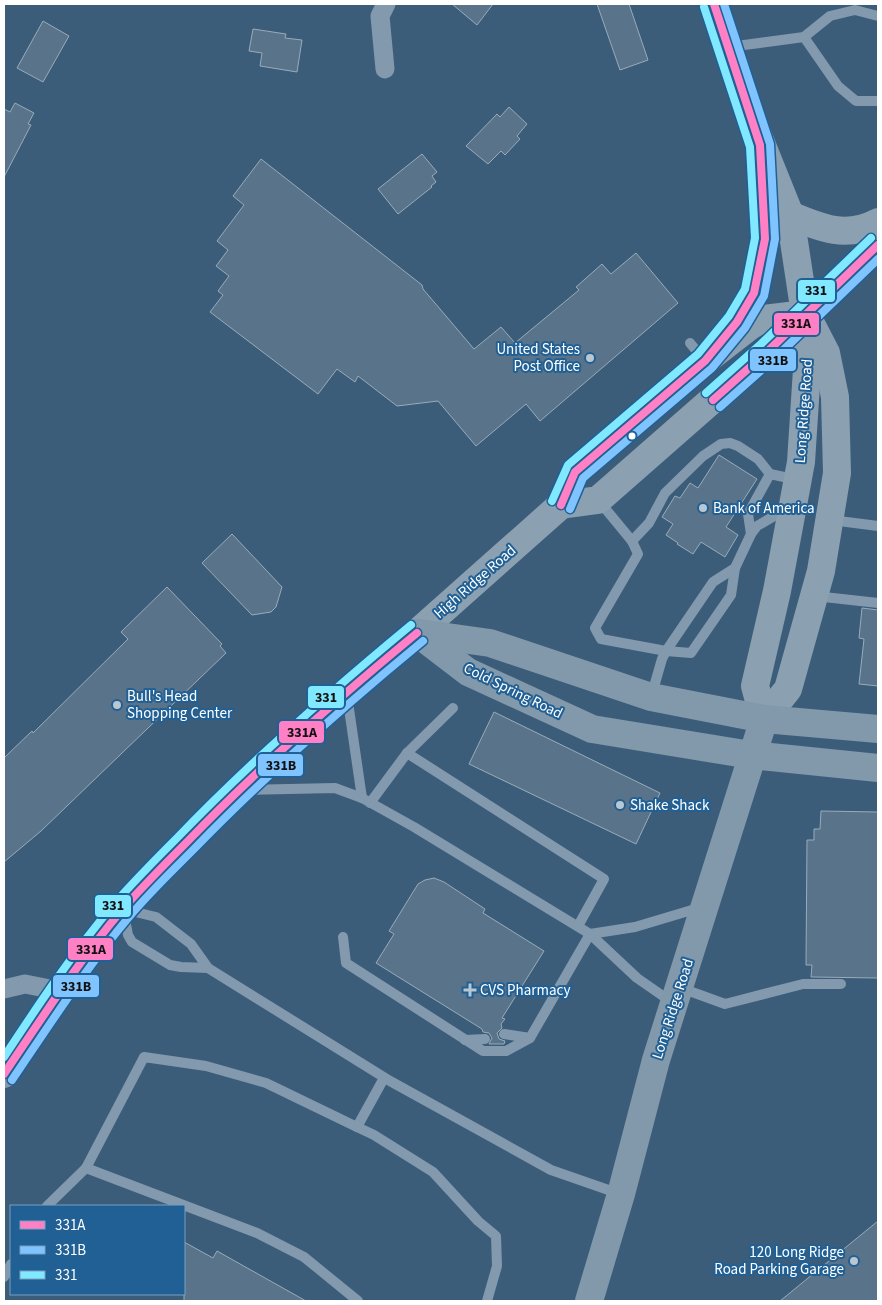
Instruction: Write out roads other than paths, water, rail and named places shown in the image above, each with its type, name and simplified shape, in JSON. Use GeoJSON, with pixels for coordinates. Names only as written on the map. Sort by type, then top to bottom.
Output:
{"type":"FeatureCollection","features":[{"type":"Feature","properties":{"kind":"main road"},"geometry":{"type":"LineString","coordinates":[[714,4],[760,144],[790,215],[805,314]]}},
{"type":"Feature","properties":{"kind":"main road","name":"High Ridge Road"},"geometry":{"type":"LineString","coordinates":[[4,1074],[60,991],[123,909],[166,862],[289,742],[417,633],[561,506],[575,472],[698,352],[737,322],[754,293],[765,239],[760,144]]}},
{"type":"Feature","properties":{"kind":"main road"},"geometry":{"type":"LineString","coordinates":[[790,215],[831,230],[866,228],[878,222]]}},
{"type":"Feature","properties":{"kind":"main road"},"geometry":{"type":"LineString","coordinates":[[561,506],[598,500],[768,351],[878,245]]}},
{"type":"Feature","properties":{"kind":"main road","name":"High Ridge Road"},"geometry":{"type":"LineString","coordinates":[[698,352],[762,319],[805,314]]}},
{"type":"Feature","properties":{"kind":"main road","name":"Long Ridge Road"},"geometry":{"type":"LineString","coordinates":[[764,719],[755,686],[777,591],[801,462],[808,354],[805,314]]}},
{"type":"Feature","properties":{"kind":"main road","name":"Long Ridge Road"},"geometry":{"type":"LineString","coordinates":[[589,1301],[621,1194],[656,1060],[752,755],[764,719],[788,689],[821,571],[837,473],[835,397],[826,353],[805,314]]}},
{"type":"Feature","properties":{"kind":"main road","name":"Cold Spring Road"},"geometry":{"type":"LineString","coordinates":[[417,633],[490,643],[651,697],[764,719],[878,729]]}},
{"type":"Feature","properties":{"kind":"main road","name":"Cold Spring Road"},"geometry":{"type":"LineString","coordinates":[[417,633],[468,672],[592,729],[752,755],[878,768]]}},
{"type":"Feature","properties":{"kind":"street"},"geometry":{"type":"LineString","coordinates":[[385,69],[380,16],[386,4]]}},
{"type":"Feature","properties":{"kind":"street"},"geometry":{"type":"LineString","coordinates":[[4,990],[25,984],[60,991]]}},
{"type":"Feature","properties":{"kind":"lane"},"geometry":{"type":"LineString","coordinates":[[728,47],[804,37],[830,16],[855,10],[878,16]]}},
{"type":"Feature","properties":{"kind":"lane"},"geometry":{"type":"LineString","coordinates":[[804,37],[838,86],[856,101],[878,101]]}},
{"type":"Feature","properties":{"kind":"lane"},"geometry":{"type":"LineString","coordinates":[[632,541],[649,524],[665,493],[703,456],[721,444],[730,443],[738,446],[758,459],[770,474],[798,480]]}},
{"type":"Feature","properties":{"kind":"lane"},"geometry":{"type":"LineString","coordinates":[[752,534],[748,514],[770,474]]}},
{"type":"Feature","properties":{"kind":"lane"},"geometry":{"type":"LineString","coordinates":[[598,500],[632,541],[638,554],[595,628],[601,638],[666,651],[691,653],[731,595],[735,568],[757,526],[776,515],[790,516]]}},
{"type":"Feature","properties":{"kind":"lane"},"geometry":{"type":"LineString","coordinates":[[830,520],[878,526]]}},
{"type":"Feature","properties":{"kind":"lane"},"geometry":{"type":"LineString","coordinates":[[651,697],[666,651],[713,582],[735,568]]}},
{"type":"Feature","properties":{"kind":"lane"},"geometry":{"type":"LineString","coordinates":[[814,596],[878,603]]}},
{"type":"Feature","properties":{"kind":"lane"},"geometry":{"type":"LineString","coordinates":[[347,692],[366,800]]}},
{"type":"Feature","properties":{"kind":"lane"},"geometry":{"type":"LineString","coordinates":[[366,800],[407,752],[452,708]]}},
{"type":"Feature","properties":{"kind":"lane"},"geometry":{"type":"LineString","coordinates":[[407,752],[604,879],[578,926]]}},
{"type":"Feature","properties":{"kind":"lane"},"geometry":{"type":"LineString","coordinates":[[238,790],[336,788],[366,800],[578,926],[590,934],[637,978],[677,996],[725,1004],[802,984],[841,984]]}},
{"type":"Feature","properties":{"kind":"lane"},"geometry":{"type":"LineString","coordinates":[[590,934],[635,928],[706,906]]}},
{"type":"Feature","properties":{"kind":"lane"},"geometry":{"type":"LineString","coordinates":[[208,968],[181,967],[170,964],[132,942],[128,935],[123,909],[156,916],[191,944],[208,968],[384,1078],[552,1170],[621,1194]]}},
{"type":"Feature","properties":{"kind":"lane"},"geometry":{"type":"LineString","coordinates":[[344,937],[346,963],[482,1052],[506,1051],[530,1038],[590,934]]}},
{"type":"Feature","properties":{"kind":"lane"},"geometry":{"type":"LineString","coordinates":[[504,1034],[530,1038]]}},
{"type":"Feature","properties":{"kind":"lane"},"geometry":{"type":"LineString","coordinates":[[465,1040],[485,1039]]}},
{"type":"Feature","properties":{"kind":"lane"},"geometry":{"type":"LineString","coordinates":[[48,1205],[86,1168],[144,1057],[206,1066],[266,1083],[374,1135],[433,1172],[478,1221],[496,1236],[497,1266],[487,1301]]}},
{"type":"Feature","properties":{"kind":"lane"},"geometry":{"type":"LineString","coordinates":[[357,1127],[384,1078]]}},
{"type":"Feature","properties":{"kind":"lane"},"geometry":{"type":"LineString","coordinates":[[86,1168],[257,1233],[304,1257],[358,1301]]}},
{"type":"Feature","properties":{"kind":"lane"},"geometry":{"type":"LineString","coordinates":[[4,1277],[10,1266]]}},
{"type":"Feature","properties":{"kind":"place","name":"United States Post Office"},"geometry":{"type":"Point","coordinates":[590,358]}},
{"type":"Feature","properties":{"kind":"place","name":"Bank of America"},"geometry":{"type":"Point","coordinates":[703,508]}},
{"type":"Feature","properties":{"kind":"place","name":"Bull's Head Shopping Center"},"geometry":{"type":"Point","coordinates":[117,705]}},
{"type":"Feature","properties":{"kind":"place","name":"Shake Shack"},"geometry":{"type":"Point","coordinates":[620,805]}},
{"type":"Feature","properties":{"kind":"place","name":"CVS Pharmacy"},"geometry":{"type":"Point","coordinates":[470,990]}},
{"type":"Feature","properties":{"kind":"place","name":"120 Long Ridge Road Parking Garage"},"geometry":{"type":"Point","coordinates":[854,1261]}}]}
